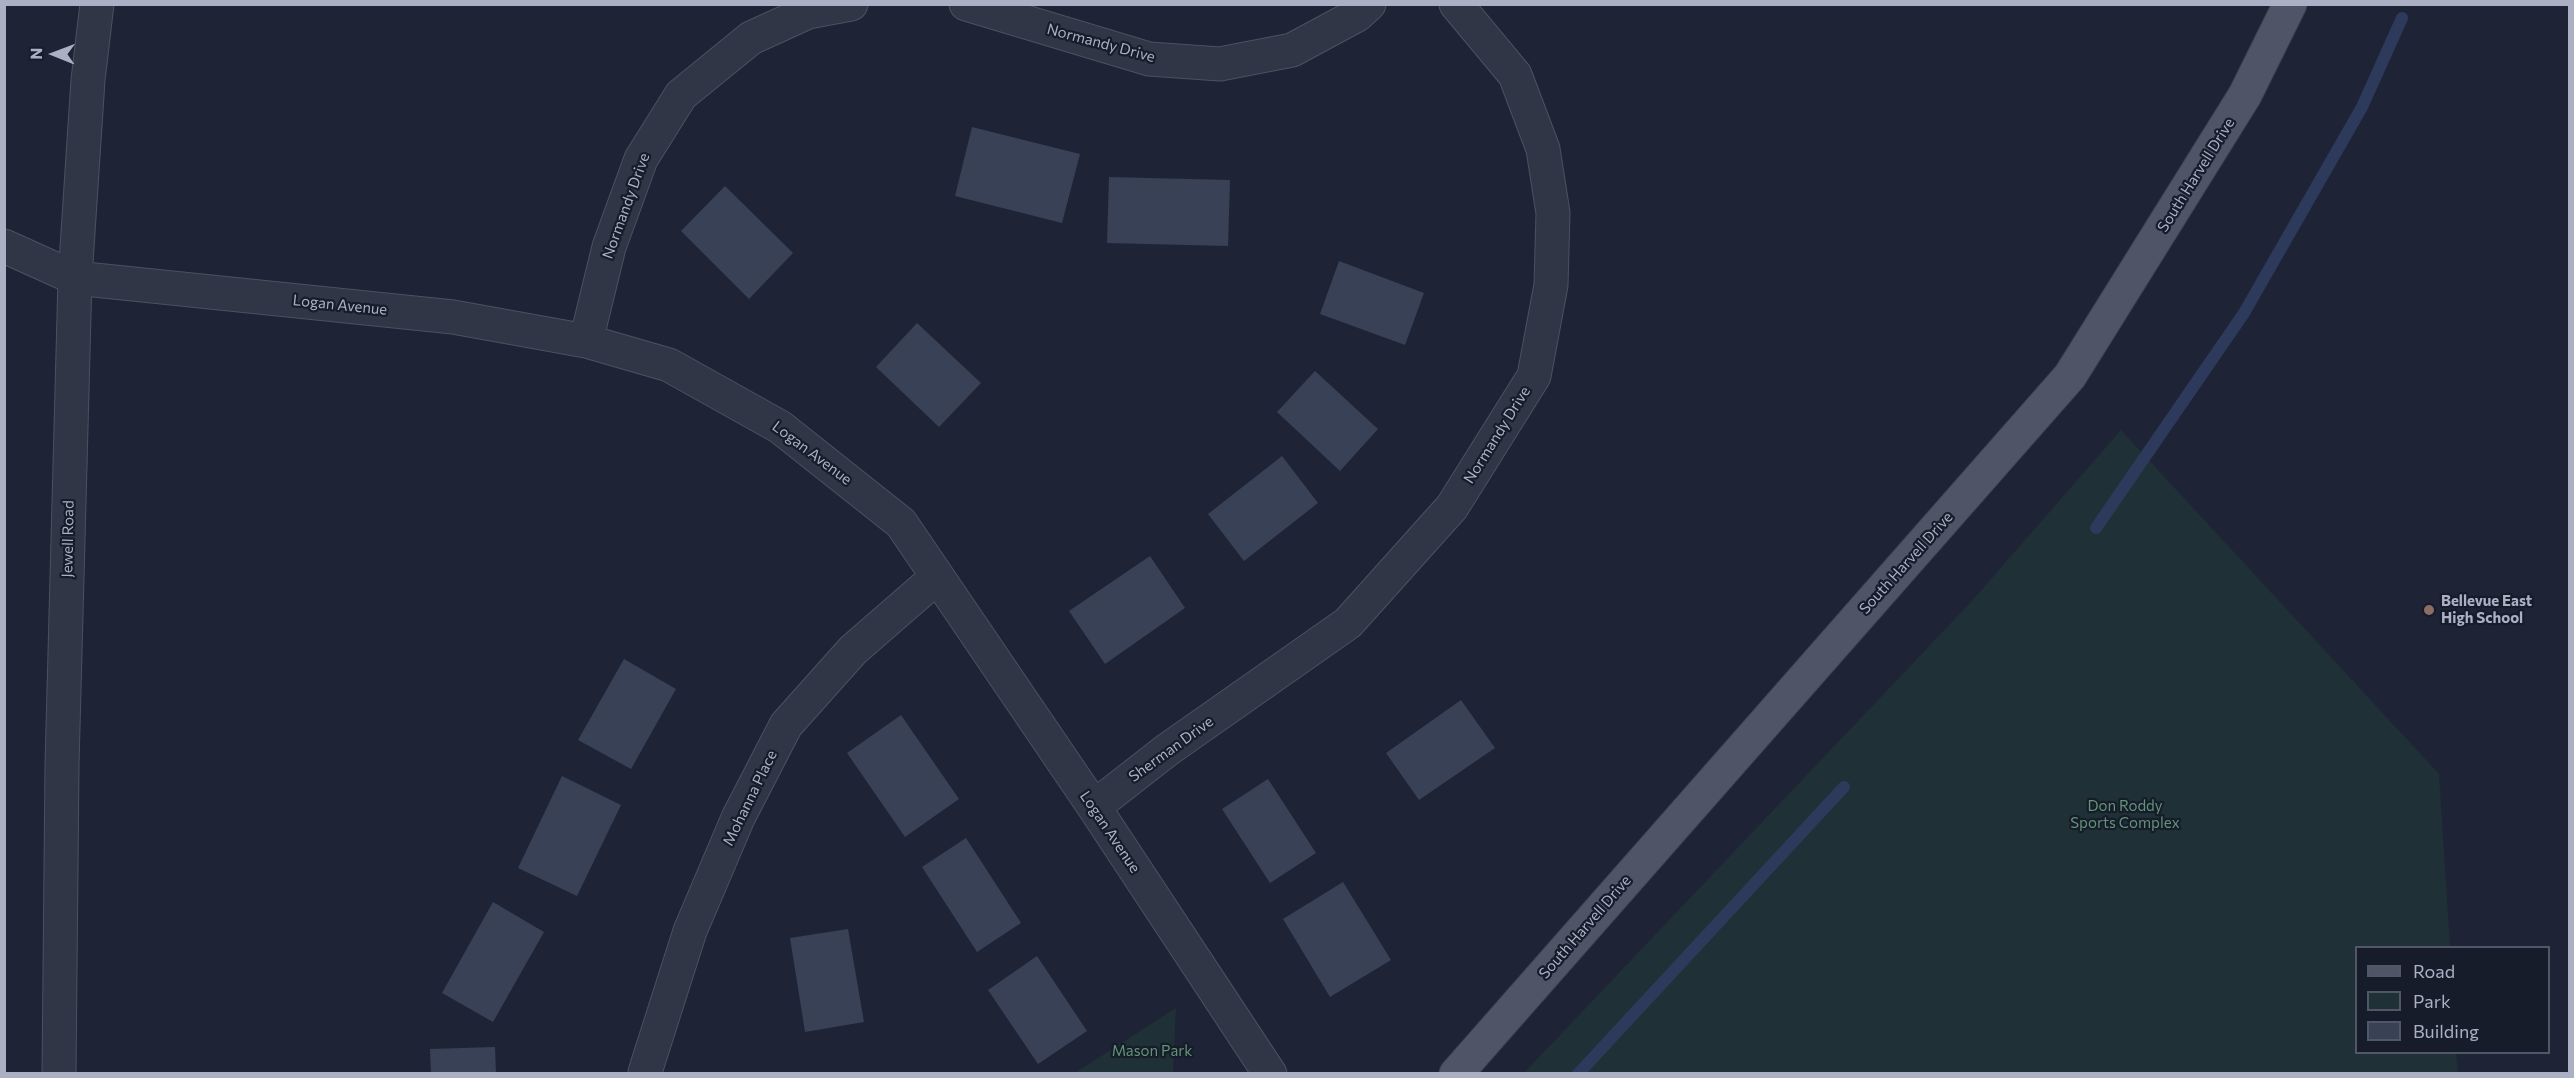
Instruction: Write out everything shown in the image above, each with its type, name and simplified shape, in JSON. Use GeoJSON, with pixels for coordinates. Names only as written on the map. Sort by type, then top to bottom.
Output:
{"type":"FeatureCollection","features":[{"type":"Feature","properties":{"kind":"main road","name":"South Harvell Drive"},"geometry":{"type":"LineString","coordinates":[[1456,1074],[2070,376],[2245,95],[2290,4]]}},
{"type":"Feature","properties":{"kind":"street","name":"Jewell Road"},"geometry":{"type":"LineString","coordinates":[[59,1074],[62,765],[75,278],[88,80],[97,4]]}},
{"type":"Feature","properties":{"kind":"street","name":"Normandy Drive"},"geometry":{"type":"LineString","coordinates":[[586,341],[609,247],[641,159],[681,94],[751,38],[808,12],[851,4]]}},
{"type":"Feature","properties":{"kind":"street","name":"Normandy Drive"},"geometry":{"type":"LineString","coordinates":[[966,4],[1149,59],[1220,64],[1292,50],[1357,15],[1369,4]]}},
{"type":"Feature","properties":{"kind":"street","name":"Normandy Drive"},"geometry":{"type":"LineString","coordinates":[[1250,692],[1348,622],[1452,507],[1534,376],[1551,285],[1553,213],[1543,149],[1515,75],[1456,4]]}},
{"type":"Feature","properties":{"kind":"street","name":"Logan Avenue"},"geometry":{"type":"LineString","coordinates":[[4,246],[75,278],[453,317],[586,341],[669,365],[780,427],[901,524],[1094,807],[1270,1074]]}},
{"type":"Feature","properties":{"kind":"street","name":"Mohanna Place"},"geometry":{"type":"LineString","coordinates":[[645,1072],[690,931],[738,818],[786,725],[853,650],[937,577]]}},
{"type":"Feature","properties":{"kind":"street","name":"Sherman Drive"},"geometry":{"type":"LineString","coordinates":[[1094,807],[1167,750],[1250,692]]}},
{"type":"Feature","properties":{"kind":"green space","name":"Don Roddy Sports Complex"},"geometry":{"type":"Polygon","coordinates":[[[2121,430],[2439,774],[2450,946],[2355,946],[2355,1054],[2456,1054],[2458,1073],[1524,1073],[1971,602],[2121,430]]]}},
{"type":"Feature","properties":{"kind":"green space","name":"Mason Park"},"geometry":{"type":"Polygon","coordinates":[[[1176,1008],[1173,1073],[1075,1073],[1176,1008]]]}},
{"type":"Feature","properties":{"kind":"building"},"geometry":{"type":"Polygon","coordinates":[[[972,127],[1080,154],[1062,223],[955,196],[972,127]]]}},
{"type":"Feature","properties":{"kind":"building"},"geometry":{"type":"Polygon","coordinates":[[[1109,177],[1230,180],[1228,246],[1107,243],[1109,177]]]}},
{"type":"Feature","properties":{"kind":"building"},"geometry":{"type":"Polygon","coordinates":[[[725,186],[793,253],[749,299],[681,231],[725,186]]]}},
{"type":"Feature","properties":{"kind":"building"},"geometry":{"type":"Polygon","coordinates":[[[1339,261],[1424,293],[1405,345],[1320,314],[1339,261]]]}},
{"type":"Feature","properties":{"kind":"building"},"geometry":{"type":"Polygon","coordinates":[[[917,323],[981,383],[939,427],[876,367],[917,323]]]}},
{"type":"Feature","properties":{"kind":"building"},"geometry":{"type":"Polygon","coordinates":[[[1315,371],[1378,429],[1340,471],[1277,412],[1315,371]]]}},
{"type":"Feature","properties":{"kind":"building"},"geometry":{"type":"Polygon","coordinates":[[[1282,456],[1318,503],[1244,561],[1208,514],[1282,456]]]}},
{"type":"Feature","properties":{"kind":"building"},"geometry":{"type":"Polygon","coordinates":[[[1150,556],[1185,608],[1105,664],[1069,611],[1150,556]]]}},
{"type":"Feature","properties":{"kind":"building"},"geometry":{"type":"Polygon","coordinates":[[[624,659],[676,689],[631,769],[578,740],[624,659]]]}},
{"type":"Feature","properties":{"kind":"building"},"geometry":{"type":"Polygon","coordinates":[[[1461,700],[1495,748],[1419,800],[1386,753],[1461,700]]]}},
{"type":"Feature","properties":{"kind":"building"},"geometry":{"type":"Polygon","coordinates":[[[901,715],[959,799],[905,837],[847,753],[901,715]]]}},
{"type":"Feature","properties":{"kind":"building"},"geometry":{"type":"Polygon","coordinates":[[[562,776],[621,805],[577,896],[518,868],[562,776]]]}},
{"type":"Feature","properties":{"kind":"building"},"geometry":{"type":"Polygon","coordinates":[[[1268,779],[1316,853],[1270,883],[1222,809],[1268,779]]]}},
{"type":"Feature","properties":{"kind":"building"},"geometry":{"type":"Polygon","coordinates":[[[966,838],[1021,923],[977,952],[922,867],[966,838]]]}},
{"type":"Feature","properties":{"kind":"building"},"geometry":{"type":"Polygon","coordinates":[[[1343,882],[1391,960],[1330,997],[1283,919],[1343,882]]]}},
{"type":"Feature","properties":{"kind":"building"},"geometry":{"type":"Polygon","coordinates":[[[493,902],[544,932],[493,1022],[442,993],[493,902]]]}},
{"type":"Feature","properties":{"kind":"building"},"geometry":{"type":"Polygon","coordinates":[[[848,929],[864,1022],[805,1032],[790,938],[848,929]]]}},
{"type":"Feature","properties":{"kind":"building"},"geometry":{"type":"Polygon","coordinates":[[[1037,956],[1087,1031],[1038,1064],[988,990],[1037,956]]]}},
{"type":"Feature","properties":{"kind":"building"},"geometry":{"type":"Polygon","coordinates":[[[495,1047],[496,1074],[431,1074],[430,1049],[495,1047]]]}},
{"type":"Feature","properties":{"kind":"waterway"},"geometry":{"type":"LineString","coordinates":[[2096,528],[2244,313],[2362,107],[2402,18]]}},
{"type":"Feature","properties":{"kind":"waterway"},"geometry":{"type":"LineString","coordinates":[[1578,1074],[1844,787]]}},
{"type":"Feature","properties":{"kind":"place","name":"Bellevue East High School"},"geometry":{"type":"Point","coordinates":[2429,610]}}]}
